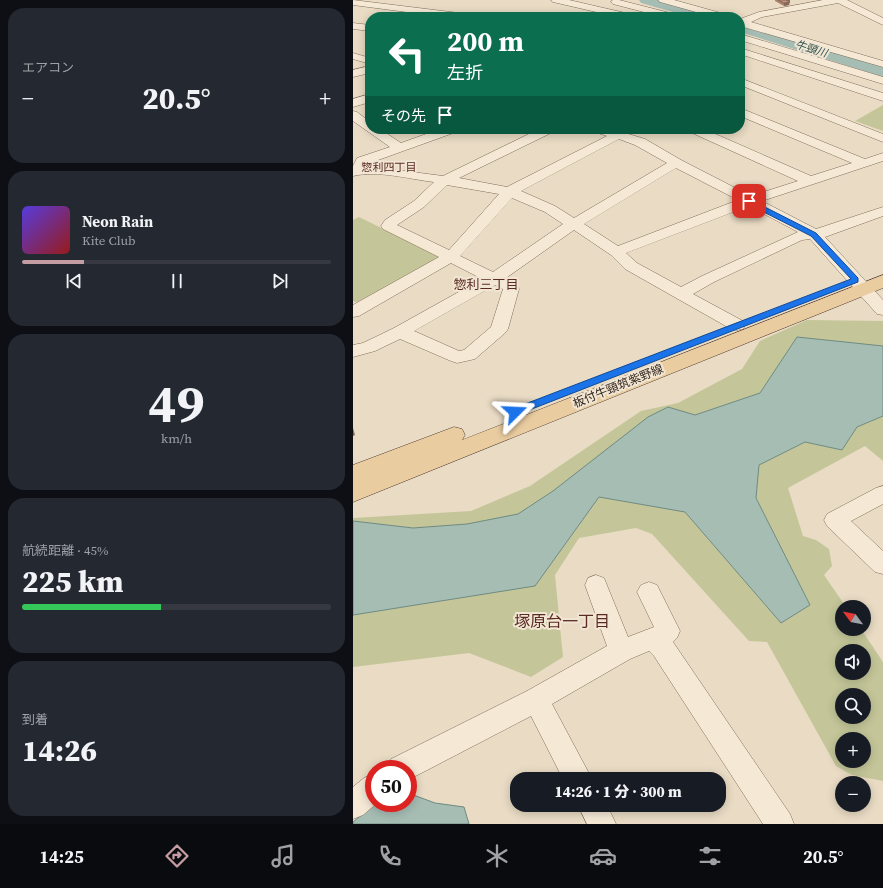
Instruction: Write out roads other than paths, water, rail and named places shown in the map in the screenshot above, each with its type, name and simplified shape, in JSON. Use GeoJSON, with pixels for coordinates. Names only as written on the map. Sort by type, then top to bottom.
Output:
{"type":"FeatureCollection","features":[{"type":"Feature","properties":{"kind":"main road","name":"板付牛頸筑紫野線"},"geometry":{"type":"LineString","coordinates":[[353,493],[868,283],[883,269]]}},
{"type":"Feature","properties":{"kind":"main road","name":"板付牛頸筑紫野線"},"geometry":{"type":"LineString","coordinates":[[353,475],[737,325],[868,283]]}},
{"type":"Feature","properties":{"kind":"street"},"geometry":{"type":"LineString","coordinates":[[384,7],[393,0]]}},
{"type":"Feature","properties":{"kind":"street"},"geometry":{"type":"LineString","coordinates":[[556,0],[609,12]]}},
{"type":"Feature","properties":{"kind":"street"},"geometry":{"type":"LineString","coordinates":[[608,0],[655,12]]}},
{"type":"Feature","properties":{"kind":"street"},"geometry":{"type":"LineString","coordinates":[[663,0],[708,12]]}},
{"type":"Feature","properties":{"kind":"street"},"geometry":{"type":"LineString","coordinates":[[745,21],[759,15],[839,0],[883,22]]}},
{"type":"Feature","properties":{"kind":"street"},"geometry":{"type":"LineString","coordinates":[[353,2],[426,12]]}},
{"type":"Feature","properties":{"kind":"street"},"geometry":{"type":"LineString","coordinates":[[694,8],[707,2]]}},
{"type":"Feature","properties":{"kind":"street"},"geometry":{"type":"LineString","coordinates":[[768,4],[780,11]]}},
{"type":"Feature","properties":{"kind":"street"},"geometry":{"type":"LineString","coordinates":[[759,15],[781,22]]}},
{"type":"Feature","properties":{"kind":"street"},"geometry":{"type":"LineString","coordinates":[[745,23],[883,64]]}},
{"type":"Feature","properties":{"kind":"street"},"geometry":{"type":"LineString","coordinates":[[353,26],[365,27]]}},
{"type":"Feature","properties":{"kind":"street"},"geometry":{"type":"LineString","coordinates":[[745,39],[883,81]]}},
{"type":"Feature","properties":{"kind":"street"},"geometry":{"type":"LineString","coordinates":[[745,53],[883,97]]}},
{"type":"Feature","properties":{"kind":"street"},"geometry":{"type":"LineString","coordinates":[[353,56],[365,60]]}},
{"type":"Feature","properties":{"kind":"street"},"geometry":{"type":"LineString","coordinates":[[353,74],[365,70]]}},
{"type":"Feature","properties":{"kind":"street"},"geometry":{"type":"LineString","coordinates":[[745,84],[883,138]]}},
{"type":"Feature","properties":{"kind":"street"},"geometry":{"type":"LineString","coordinates":[[353,103],[365,99]]}},
{"type":"Feature","properties":{"kind":"street"},"geometry":{"type":"LineString","coordinates":[[745,114],[863,163]]}},
{"type":"Feature","properties":{"kind":"street"},"geometry":{"type":"LineString","coordinates":[[353,115],[365,128]]}},
{"type":"Feature","properties":{"kind":"street"},"geometry":{"type":"LineString","coordinates":[[375,134],[401,148]]}},
{"type":"Feature","properties":{"kind":"street"},"geometry":{"type":"LineString","coordinates":[[356,170],[362,162],[439,134]]}},
{"type":"Feature","properties":{"kind":"street"},"geometry":{"type":"LineString","coordinates":[[401,332],[457,357],[469,355],[499,329],[511,289],[509,286],[388,226],[390,223],[419,204],[443,181],[539,134]]}},
{"type":"Feature","properties":{"kind":"street"},"geometry":{"type":"LineString","coordinates":[[615,134],[640,142],[676,163],[814,234],[868,283],[883,310]]}},
{"type":"Feature","properties":{"kind":"street"},"geometry":{"type":"LineString","coordinates":[[705,134],[810,181]]}},
{"type":"Feature","properties":{"kind":"street"},"geometry":{"type":"LineString","coordinates":[[353,312],[451,257],[509,192],[618,135]]}},
{"type":"Feature","properties":{"kind":"street"},"geometry":{"type":"LineString","coordinates":[[616,252],[749,201],[883,157]]}},
{"type":"Feature","properties":{"kind":"street"},"geometry":{"type":"LineString","coordinates":[[358,346],[401,332],[494,279],[573,224],[676,163]]}},
{"type":"Feature","properties":{"kind":"street"},"geometry":{"type":"LineString","coordinates":[[356,170],[385,171],[443,181],[471,184],[509,192],[531,200],[573,224],[616,252],[631,266],[737,325]]}},
{"type":"Feature","properties":{"kind":"street"},"geometry":{"type":"LineString","coordinates":[[681,294],[708,278],[799,236],[822,233],[883,210]]}},
{"type":"Feature","properties":{"kind":"street"},"geometry":{"type":"LineString","coordinates":[[883,494],[835,520],[883,566]]}},
{"type":"Feature","properties":{"kind":"street"},"geometry":{"type":"LineString","coordinates":[[596,585],[621,652]]}},
{"type":"Feature","properties":{"kind":"street"},"geometry":{"type":"LineString","coordinates":[[649,592],[668,632],[655,641]]}},
{"type":"Feature","properties":{"kind":"street"},"geometry":{"type":"LineString","coordinates":[[417,761],[536,700],[621,652],[647,640],[655,641],[663,648],[780,824]]}},
{"type":"Feature","properties":{"kind":"street"},"geometry":{"type":"LineString","coordinates":[[536,700],[574,772]]}},
{"type":"Feature","properties":{"kind":"street"},"geometry":{"type":"LineString","coordinates":[[353,805],[365,795]]}},
{"type":"Feature","properties":{"kind":"street"},"geometry":{"type":"LineString","coordinates":[[596,812],[602,824]]}},
{"type":"Feature","properties":{"kind":"waterway","name":"牛頸川"},"geometry":{"type":"LineString","coordinates":[[646,0],[688,12]]}},
{"type":"Feature","properties":{"kind":"waterway","name":"牛頸川"},"geometry":{"type":"LineString","coordinates":[[745,29],[883,72]]}},
{"type":"Feature","properties":{"kind":"district","name":"惣利四丁目"},"geometry":{"type":"Point","coordinates":[389,167]}},
{"type":"Feature","properties":{"kind":"district","name":"惣利三丁目"},"geometry":{"type":"Point","coordinates":[486,284]}},
{"type":"Feature","properties":{"kind":"district","name":"塚原台一丁目"},"geometry":{"type":"Point","coordinates":[562,621]}}]}
